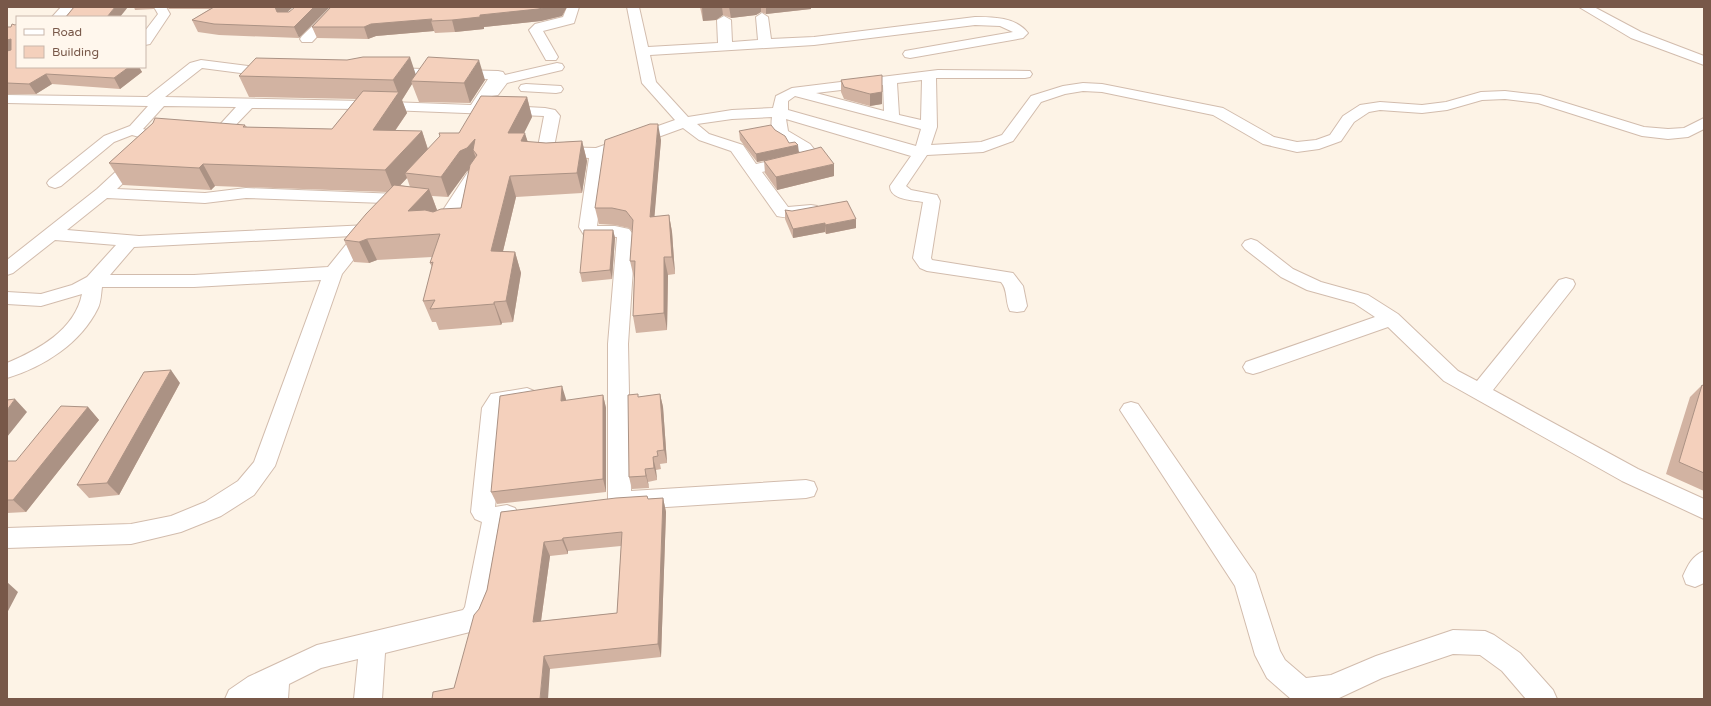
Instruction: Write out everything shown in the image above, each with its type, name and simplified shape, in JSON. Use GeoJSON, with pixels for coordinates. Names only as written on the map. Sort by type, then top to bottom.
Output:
{"type":"FeatureCollection","features":[{"type":"Feature","properties":{"kind":"street"},"geometry":{"type":"LineString","coordinates":[[146,39],[164,14],[160,7]]}},
{"type":"Feature","properties":{"kind":"street"},"geometry":{"type":"LineString","coordinates":[[307,38],[339,7]]}},
{"type":"Feature","properties":{"kind":"street"},"geometry":{"type":"LineString","coordinates":[[479,109],[502,80],[554,62],[546,44],[538,36],[536,30],[540,27],[569,20],[573,7]]}},
{"type":"Feature","properties":{"kind":"street"},"geometry":{"type":"LineString","coordinates":[[633,7],[644,51],[649,83],[685,122],[704,137],[737,148],[754,169],[778,208],[783,212],[792,213],[828,207]]}},
{"type":"Feature","properties":{"kind":"street"},"geometry":{"type":"LineString","coordinates":[[1586,7],[1636,35],[1704,61]]}},
{"type":"Feature","properties":{"kind":"street"},"geometry":{"type":"LineString","coordinates":[[61,16],[73,12]]}},
{"type":"Feature","properties":{"kind":"street"},"geometry":{"type":"LineString","coordinates":[[762,17],[765,44]]}},
{"type":"Feature","properties":{"kind":"street"},"geometry":{"type":"LineString","coordinates":[[724,20],[725,47]]}},
{"type":"Feature","properties":{"kind":"street"},"geometry":{"type":"LineString","coordinates":[[644,51],[814,41],[975,21],[1001,22],[1016,28],[1021,33],[1018,35],[910,54]]}},
{"type":"Feature","properties":{"kind":"street"},"geometry":{"type":"LineString","coordinates":[[55,183],[109,139],[135,128],[156,101],[195,66],[201,64],[249,89],[334,105],[479,109],[550,113],[552,116],[545,152],[598,153],[685,122],[714,115],[739,112],[780,112],[901,148],[922,151],[983,147],[1008,138],[1025,112],[1036,99],[1063,90],[1083,87],[1102,88],[1218,111],[1269,141],[1297,146],[1319,144],[1336,138],[1348,119],[1365,108],[1380,106],[1422,109],[1434,108],[1447,106],[1481,96],[1505,95],[1540,99],[1642,131],[1668,134],[1688,132],[1704,123]]}},
{"type":"Feature","properties":{"kind":"street"},"geometry":{"type":"LineString","coordinates":[[371,72],[430,72],[498,75],[479,109]]}},
{"type":"Feature","properties":{"kind":"street"},"geometry":{"type":"LineString","coordinates":[[406,107],[430,72]]}},
{"type":"Feature","properties":{"kind":"street"},"geometry":{"type":"LineString","coordinates":[[7,99],[156,101],[249,89],[284,73]]}},
{"type":"Feature","properties":{"kind":"street"},"geometry":{"type":"LineString","coordinates":[[754,169],[808,157],[810,154],[807,149],[781,134],[779,127],[781,99],[792,92],[929,75],[977,73],[1025,74]]}},
{"type":"Feature","properties":{"kind":"street"},"geometry":{"type":"LineString","coordinates":[[929,75],[929,127],[922,151],[898,186],[898,190],[902,192],[931,199],[932,201],[922,258],[926,264],[933,267],[1011,280],[1017,306]]}},
{"type":"Feature","properties":{"kind":"street"},"geometry":{"type":"LineString","coordinates":[[890,79],[892,118]]}},
{"type":"Feature","properties":{"kind":"street"},"geometry":{"type":"LineString","coordinates":[[526,88],[551,89],[531,111]]}},
{"type":"Feature","properties":{"kind":"street"},"geometry":{"type":"LineString","coordinates":[[238,140],[223,140],[218,137],[249,89]]}},
{"type":"Feature","properties":{"kind":"street"},"geometry":{"type":"LineString","coordinates":[[334,105],[346,91]]}},
{"type":"Feature","properties":{"kind":"street"},"geometry":{"type":"LineString","coordinates":[[792,92],[929,127]]}},
{"type":"Feature","properties":{"kind":"street"},"geometry":{"type":"LineString","coordinates":[[352,119],[363,105]]}},
{"type":"Feature","properties":{"kind":"street"},"geometry":{"type":"LineString","coordinates":[[7,270],[103,193],[157,143],[158,140],[156,137],[137,132],[135,128]]}},
{"type":"Feature","properties":{"kind":"street"},"geometry":{"type":"LineString","coordinates":[[598,153],[588,227],[590,231],[597,232],[615,230],[623,233],[626,237],[618,344],[620,501]]}},
{"type":"Feature","properties":{"kind":"street"},"geometry":{"type":"LineString","coordinates":[[61,162],[97,164]]}},
{"type":"Feature","properties":{"kind":"street"},"geometry":{"type":"LineString","coordinates":[[441,228],[448,204],[474,175]]}},
{"type":"Feature","properties":{"kind":"street"},"geometry":{"type":"LineString","coordinates":[[7,538],[131,534],[173,525],[213,509],[246,488],[264,466],[333,273],[368,230],[406,196],[246,193],[205,198],[103,193]]}},
{"type":"Feature","properties":{"kind":"street"},"geometry":{"type":"LineString","coordinates":[[53,234],[130,241],[368,230]]}},
{"type":"Feature","properties":{"kind":"street"},"geometry":{"type":"LineString","coordinates":[[9,298],[46,299],[72,292],[94,281],[130,241]]}},
{"type":"Feature","properties":{"kind":"street"},"geometry":{"type":"LineString","coordinates":[[1251,245],[1287,273],[1314,286],[1361,299],[1392,319],[1451,376],[1630,475],[1704,509]]}},
{"type":"Feature","properties":{"kind":"street"},"geometry":{"type":"LineString","coordinates":[[94,281],[194,281],[333,273]]}},
{"type":"Feature","properties":{"kind":"street"},"geometry":{"type":"LineString","coordinates":[[7,372],[35,359],[65,339],[89,307],[94,281]]}},
{"type":"Feature","properties":{"kind":"street"},"geometry":{"type":"LineString","coordinates":[[1480,391],[1566,284]]}},
{"type":"Feature","properties":{"kind":"street"},"geometry":{"type":"LineString","coordinates":[[1253,367],[1392,319]]}},
{"type":"Feature","properties":{"kind":"street"},"geometry":{"type":"LineString","coordinates":[[528,513],[495,517],[483,512],[482,507],[494,404],[503,399],[546,394]]}},
{"type":"Feature","properties":{"kind":"street"},"geometry":{"type":"LineString","coordinates":[[1131,410],[1246,582],[1268,655],[1276,670],[1302,691],[1332,688],[1376,668],[1453,642],[1485,643],[1511,662],[1544,699]]}},
{"type":"Feature","properties":{"kind":"street"},"geometry":{"type":"LineString","coordinates":[[597,504],[620,501],[806,489]]}},
{"type":"Feature","properties":{"kind":"street"},"geometry":{"type":"LineString","coordinates":[[239,699],[258,686],[275,688],[317,657],[470,620],[476,614],[495,517]]}},
{"type":"Feature","properties":{"kind":"street"},"geometry":{"type":"LineString","coordinates":[[368,699],[372,644]]}},
{"type":"Feature","properties":{"kind":"building"},"geometry":{"type":"Polygon","coordinates":[[[74,7],[115,7],[108,16],[67,16],[74,7]]]}},
{"type":"Feature","properties":{"kind":"building"},"geometry":{"type":"Polygon","coordinates":[[[214,7],[275,7],[277,12],[289,12],[295,7],[314,7],[294,27],[214,24],[192,20],[214,7]]]}},
{"type":"Feature","properties":{"kind":"building"},"geometry":{"type":"Polygon","coordinates":[[[331,7],[548,7],[452,20],[431,21],[432,19],[371,24],[364,27],[312,27],[331,7]]]}},
{"type":"Feature","properties":{"kind":"building"},"geometry":{"type":"Polygon","coordinates":[[[12,24],[16,24],[16,68],[128,68],[114,78],[46,74],[29,84],[7,83],[7,51],[11,50],[11,39],[7,40],[7,27],[11,27],[12,24]]]}},
{"type":"Feature","properties":{"kind":"building"},"geometry":{"type":"Polygon","coordinates":[[[363,57],[410,57],[393,80],[239,76],[256,58],[347,60],[363,57]]]}},
{"type":"Feature","properties":{"kind":"building"},"geometry":{"type":"Polygon","coordinates":[[[428,57],[479,60],[464,83],[411,81],[428,57]]]}},
{"type":"Feature","properties":{"kind":"building"},"geometry":{"type":"Polygon","coordinates":[[[882,75],[882,92],[870,94],[844,87],[841,80],[882,75]]]}},
{"type":"Feature","properties":{"kind":"building"},"geometry":{"type":"Polygon","coordinates":[[[363,91],[399,92],[373,130],[422,131],[385,170],[203,164],[199,168],[109,163],[153,123],[155,118],[245,125],[243,127],[332,129],[363,91]]]}},
{"type":"Feature","properties":{"kind":"building"},"geometry":{"type":"Polygon","coordinates":[[[481,96],[527,97],[508,133],[525,133],[521,141],[546,143],[582,141],[577,173],[510,176],[491,251],[515,252],[506,301],[494,302],[494,304],[430,309],[435,300],[423,301],[433,262],[430,263],[440,234],[367,239],[359,242],[344,240],[366,214],[394,185],[429,189],[408,211],[425,210],[433,212],[441,209],[461,208],[470,165],[477,155],[473,150],[475,139],[467,148],[460,151],[441,177],[405,173],[440,136],[439,133],[459,133],[481,96]]]}},
{"type":"Feature","properties":{"kind":"building"},"geometry":{"type":"Polygon","coordinates":[[[650,124],[658,124],[650,217],[669,215],[672,257],[664,257],[664,313],[633,316],[635,261],[630,261],[633,220],[626,211],[612,208],[595,208],[605,140],[650,124]]]}},
{"type":"Feature","properties":{"kind":"building"},"geometry":{"type":"Polygon","coordinates":[[[771,125],[775,130],[785,136],[789,143],[795,142],[798,145],[756,154],[739,131],[771,125]]]}},
{"type":"Feature","properties":{"kind":"building"},"geometry":{"type":"Polygon","coordinates":[[[821,147],[834,164],[776,177],[764,161],[814,149],[821,147]]]}},
{"type":"Feature","properties":{"kind":"building"},"geometry":{"type":"Polygon","coordinates":[[[847,201],[856,219],[825,225],[825,223],[793,229],[785,210],[792,211],[847,201]]]}},
{"type":"Feature","properties":{"kind":"building"},"geometry":{"type":"Polygon","coordinates":[[[584,230],[613,230],[610,270],[580,273],[584,230]]]}},
{"type":"Feature","properties":{"kind":"building"},"geometry":{"type":"Polygon","coordinates":[[[171,370],[107,483],[77,485],[144,372],[171,370]]]}},
{"type":"Feature","properties":{"kind":"building"},"geometry":{"type":"Polygon","coordinates":[[[1702,385],[1704,386],[1704,473],[1679,462],[1702,385]]]}},
{"type":"Feature","properties":{"kind":"building"},"geometry":{"type":"Polygon","coordinates":[[[562,386],[561,401],[603,395],[603,479],[491,492],[500,396],[562,386]]]}},
{"type":"Feature","properties":{"kind":"building"},"geometry":{"type":"Polygon","coordinates":[[[638,394],[638,397],[660,394],[664,450],[657,451],[658,456],[653,457],[654,468],[645,469],[646,476],[629,477],[628,395],[638,394]]]}},
{"type":"Feature","properties":{"kind":"building"},"geometry":{"type":"Polygon","coordinates":[[[15,399],[7,410],[7,400],[15,399]]]}},
{"type":"Feature","properties":{"kind":"building"},"geometry":{"type":"Polygon","coordinates":[[[61,406],[88,407],[13,500],[7,500],[7,461],[16,461],[61,406]]]}},
{"type":"Feature","properties":{"kind":"building"},"geometry":{"type":"Polygon","coordinates":[[[647,496],[648,499],[663,498],[658,644],[544,656],[540,699],[432,699],[433,692],[454,688],[474,615],[479,609],[487,590],[501,512],[616,498],[647,496]],[[622,532],[563,538],[562,540],[544,542],[533,622],[617,613],[622,532]]]}}]}
